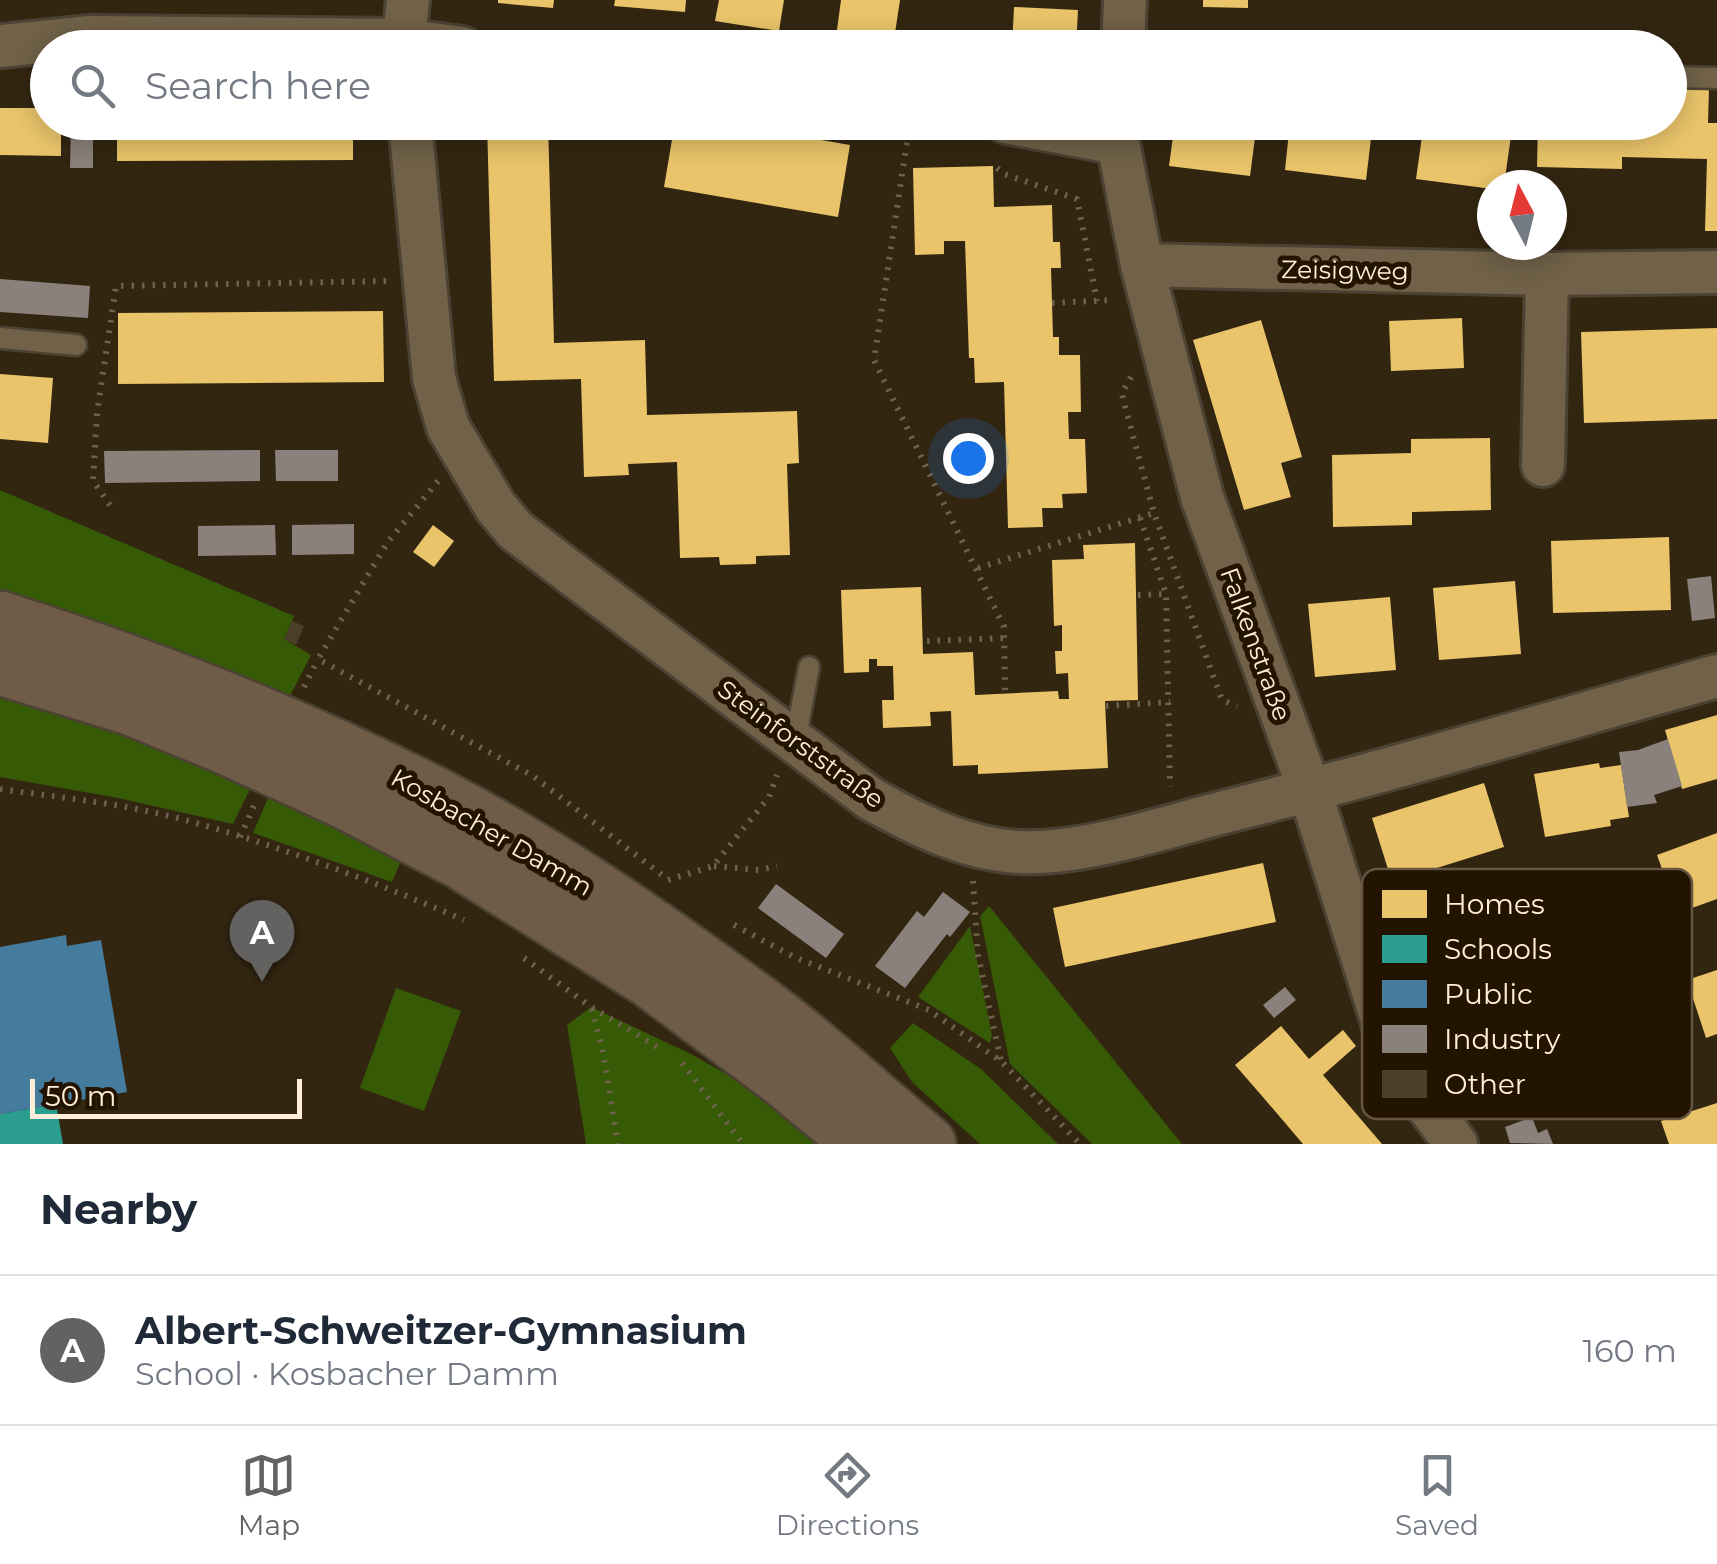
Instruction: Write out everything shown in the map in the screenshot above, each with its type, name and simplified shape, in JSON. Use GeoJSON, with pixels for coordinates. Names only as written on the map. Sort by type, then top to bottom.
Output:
{"type":"FeatureCollection","features":[{"type":"Feature","properties":{"kind":"street"},"geometry":{"type":"LineString","coordinates":[[1124,30],[1126,0]]}},
{"type":"Feature","properties":{"kind":"street"},"geometry":{"type":"LineString","coordinates":[[359,30],[404,29]]}},
{"type":"Feature","properties":{"kind":"street"},"geometry":{"type":"LineString","coordinates":[[0,46],[30,43]]}},
{"type":"Feature","properties":{"kind":"street","name":"Steinforststraße"},"geometry":{"type":"LineString","coordinates":[[412,140],[434,378],[448,426],[462,454],[515,530],[872,799],[919,826],[970,844],[1018,852],[1067,850],[1310,790],[1717,676]]}},
{"type":"Feature","properties":{"kind":"street","name":"Falkenstraße"},"geometry":{"type":"LineString","coordinates":[[1119,140],[1146,279],[1202,497],[1310,790],[1362,954]]}},
{"type":"Feature","properties":{"kind":"street","name":"Zeisigweg"},"geometry":{"type":"LineString","coordinates":[[1146,279],[1717,272]]}},
{"type":"Feature","properties":{"kind":"street"},"geometry":{"type":"LineString","coordinates":[[1542,465],[1547,274]]}},
{"type":"Feature","properties":{"kind":"street","name":"Kosbacher Damm"},"geometry":{"type":"LineString","coordinates":[[0,619],[239,703],[422,789],[520,842],[633,914],[756,1001],[847,1071],[928,1144]]}},
{"type":"Feature","properties":{"kind":"street","name":"Kosbacher Damm"},"geometry":{"type":"LineString","coordinates":[[0,668],[130,707],[224,746],[460,860],[649,979],[780,1076],[862,1144]]}},
{"type":"Feature","properties":{"kind":"street","name":"Falkenstraße"},"geometry":{"type":"LineString","coordinates":[[1437,1119],[1456,1144]]}},
{"type":"Feature","properties":{"kind":"lane"},"geometry":{"type":"LineString","coordinates":[[1687,77],[1717,78]]}},
{"type":"Feature","properties":{"kind":"lane"},"geometry":{"type":"LineString","coordinates":[[0,338],[76,345]]}},
{"type":"Feature","properties":{"kind":"lane"},"geometry":{"type":"LineString","coordinates":[[795,742],[809,667]]}},
{"type":"Feature","properties":{"kind":"path"},"geometry":{"type":"LineString","coordinates":[[907,140],[874,360],[1004,627],[1005,690]]}},
{"type":"Feature","properties":{"kind":"path"},"geometry":{"type":"LineString","coordinates":[[997,168],[1004,174],[1077,199],[1098,301]]}},
{"type":"Feature","properties":{"kind":"path"},"geometry":{"type":"LineString","coordinates":[[1052,303],[1128,300],[1146,279]]}},
{"type":"Feature","properties":{"kind":"path"},"geometry":{"type":"LineString","coordinates":[[110,505],[94,481],[96,413],[116,286],[425,280]]}},
{"type":"Feature","properties":{"kind":"path"},"geometry":{"type":"LineString","coordinates":[[299,696],[386,542],[462,454]]}},
{"type":"Feature","properties":{"kind":"path"},"geometry":{"type":"LineString","coordinates":[[978,568],[1154,514],[1222,700],[1261,716],[1280,710]]}},
{"type":"Feature","properties":{"kind":"path"},"geometry":{"type":"LineString","coordinates":[[1140,518],[1166,594],[1170,825]]}},
{"type":"Feature","properties":{"kind":"path"},"geometry":{"type":"LineString","coordinates":[[1138,595],[1166,594]]}},
{"type":"Feature","properties":{"kind":"path"},"geometry":{"type":"LineString","coordinates":[[927,641],[1005,638]]}},
{"type":"Feature","properties":{"kind":"path"},"geometry":{"type":"LineString","coordinates":[[318,659],[533,776],[684,892]]}},
{"type":"Feature","properties":{"kind":"path"},"geometry":{"type":"LineString","coordinates":[[1106,706],[1170,702]]}},
{"type":"Feature","properties":{"kind":"path"},"geometry":{"type":"LineString","coordinates":[[712,866],[769,796],[784,755],[795,742]]}},
{"type":"Feature","properties":{"kind":"path"},"geometry":{"type":"LineString","coordinates":[[0,789],[117,805],[187,820],[466,920]]}},
{"type":"Feature","properties":{"kind":"path"},"geometry":{"type":"LineString","coordinates":[[240,837],[258,797]]}},
{"type":"Feature","properties":{"kind":"path"},"geometry":{"type":"LineString","coordinates":[[970,844],[978,955],[1002,1062]]}},
{"type":"Feature","properties":{"kind":"path"},"geometry":{"type":"LineString","coordinates":[[668,880],[712,866],[759,870],[777,866]]}},
{"type":"Feature","properties":{"kind":"path"},"geometry":{"type":"LineString","coordinates":[[731,924],[794,957],[929,1010],[1002,1062],[1080,1144]]}},
{"type":"Feature","properties":{"kind":"path"},"geometry":{"type":"LineString","coordinates":[[513,950],[591,1007],[665,1052]]}},
{"type":"Feature","properties":{"kind":"path"},"geometry":{"type":"LineString","coordinates":[[591,1007],[603,1052],[618,1144]]}},
{"type":"Feature","properties":{"kind":"path"},"geometry":{"type":"LineString","coordinates":[[680,1060],[743,1144]]}},
{"type":"Feature","properties":{"kind":"green space"},"geometry":{"type":"Polygon","coordinates":[[[0,490],[294,616],[284,639],[311,655],[290,696],[161,647],[0,597],[0,490]]]}},
{"type":"Feature","properties":{"kind":"green space"},"geometry":{"type":"Polygon","coordinates":[[[0,693],[176,754],[251,787],[233,824],[0,777],[0,693]]]}},
{"type":"Feature","properties":{"kind":"green space"},"geometry":{"type":"Polygon","coordinates":[[[270,793],[403,856],[392,882],[253,833],[270,793]]]}},
{"type":"Feature","properties":{"kind":"green space"},"geometry":{"type":"Polygon","coordinates":[[[989,906],[1182,1144],[1092,1144],[1010,1064],[980,916],[989,906]]]}},
{"type":"Feature","properties":{"kind":"green space"},"geometry":{"type":"Polygon","coordinates":[[[970,926],[992,1035],[990,1043],[918,997],[970,926]]]}},
{"type":"Feature","properties":{"kind":"green space"},"geometry":{"type":"Polygon","coordinates":[[[396,988],[461,1011],[424,1111],[360,1088],[396,988]]]}},
{"type":"Feature","properties":{"kind":"green space"},"geometry":{"type":"Polygon","coordinates":[[[591,1007],[691,1054],[772,1100],[830,1144],[586,1144],[567,1025],[591,1007]]]}},
{"type":"Feature","properties":{"kind":"green space"},"geometry":{"type":"Polygon","coordinates":[[[913,1023],[981,1069],[1058,1144],[980,1144],[912,1082],[890,1048],[913,1023]]]}},
{"type":"Feature","properties":{"kind":"building: Homes"},"geometry":{"type":"Polygon","coordinates":[[[498,0],[554,0],[553,8],[498,0]]]}},
{"type":"Feature","properties":{"kind":"building: Homes"},"geometry":{"type":"Polygon","coordinates":[[[615,0],[686,0],[685,12],[614,6],[615,0]]]}},
{"type":"Feature","properties":{"kind":"building: Homes"},"geometry":{"type":"Polygon","coordinates":[[[719,0],[784,0],[779,30],[715,21],[719,0]]]}},
{"type":"Feature","properties":{"kind":"building: Homes"},"geometry":{"type":"Polygon","coordinates":[[[841,0],[900,0],[895,30],[837,30],[841,0]]]}},
{"type":"Feature","properties":{"kind":"building: Homes"},"geometry":{"type":"Polygon","coordinates":[[[1203,0],[1248,0],[1248,8],[1203,7],[1203,0]]]}},
{"type":"Feature","properties":{"kind":"building: Homes"},"geometry":{"type":"Polygon","coordinates":[[[1014,7],[1078,10],[1077,30],[1013,30],[1014,7]]]}},
{"type":"Feature","properties":{"kind":"building: Homes"},"geometry":{"type":"Polygon","coordinates":[[[1687,87],[1709,88],[1708,123],[1717,123],[1717,231],[1705,231],[1707,159],[1622,157],[1622,169],[1537,167],[1538,140],[1687,140],[1687,87]]]}},
{"type":"Feature","properties":{"kind":"building: Homes"},"geometry":{"type":"Polygon","coordinates":[[[0,108],[30,108],[30,140],[61,140],[61,156],[0,155],[0,108]]]}},
{"type":"Feature","properties":{"kind":"building: Homes"},"geometry":{"type":"Polygon","coordinates":[[[117,140],[353,140],[353,160],[117,161],[117,140]]]}},
{"type":"Feature","properties":{"kind":"building: Homes"},"geometry":{"type":"Polygon","coordinates":[[[487,140],[548,140],[554,343],[645,340],[647,415],[797,411],[799,463],[787,464],[790,555],[756,556],[756,564],[720,565],[719,557],[680,558],[677,462],[628,464],[629,475],[584,477],[581,379],[494,381],[487,140]]]}},
{"type":"Feature","properties":{"kind":"building: Homes"},"geometry":{"type":"Polygon","coordinates":[[[672,140],[821,140],[850,145],[838,217],[664,187],[672,140]]]}},
{"type":"Feature","properties":{"kind":"building: Homes"},"geometry":{"type":"Polygon","coordinates":[[[1173,140],[1255,140],[1250,176],[1169,166],[1173,140]]]}},
{"type":"Feature","properties":{"kind":"building: Homes"},"geometry":{"type":"Polygon","coordinates":[[[1288,140],[1371,140],[1366,180],[1285,170],[1288,140]]]}},
{"type":"Feature","properties":{"kind":"building: Homes"},"geometry":{"type":"Polygon","coordinates":[[[1421,140],[1510,140],[1506,170],[1477,170],[1477,187],[1416,179],[1421,140]]]}},
{"type":"Feature","properties":{"kind":"building: Homes"},"geometry":{"type":"Polygon","coordinates":[[[993,166],[994,207],[1052,205],[1053,242],[1060,242],[1061,268],[1051,268],[1053,337],[1059,337],[1059,355],[1080,355],[1081,412],[1068,412],[1069,439],[1085,439],[1087,493],[1062,494],[1063,508],[1042,508],[1043,527],[1008,528],[1004,382],[975,383],[974,358],[969,358],[965,241],[944,241],[944,254],[915,255],[913,168],[993,166]]]}},
{"type":"Feature","properties":{"kind":"building: Homes"},"geometry":{"type":"Polygon","coordinates":[[[383,311],[384,382],[118,384],[118,313],[383,311]]]}},
{"type":"Feature","properties":{"kind":"building: Homes"},"geometry":{"type":"Polygon","coordinates":[[[1462,318],[1464,368],[1391,371],[1389,321],[1462,318]]]}},
{"type":"Feature","properties":{"kind":"building: Homes"},"geometry":{"type":"Polygon","coordinates":[[[1261,320],[1302,457],[1281,463],[1291,497],[1244,510],[1193,340],[1261,320]]]}},
{"type":"Feature","properties":{"kind":"building: Homes"},"geometry":{"type":"Polygon","coordinates":[[[1717,328],[1717,419],[1584,423],[1581,332],[1717,328]]]}},
{"type":"Feature","properties":{"kind":"building: Homes"},"geometry":{"type":"Polygon","coordinates":[[[0,374],[53,378],[48,443],[0,439],[0,374]]]}},
{"type":"Feature","properties":{"kind":"building: Homes"},"geometry":{"type":"Polygon","coordinates":[[[1490,438],[1491,510],[1412,512],[1412,525],[1333,527],[1332,455],[1411,453],[1411,439],[1490,438]]]}},
{"type":"Feature","properties":{"kind":"building: Homes"},"geometry":{"type":"Polygon","coordinates":[[[433,525],[454,541],[434,567],[413,552],[433,525]]]}},
{"type":"Feature","properties":{"kind":"building: Homes"},"geometry":{"type":"Polygon","coordinates":[[[1669,537],[1671,610],[1553,613],[1551,541],[1669,537]]]}},
{"type":"Feature","properties":{"kind":"building: Homes"},"geometry":{"type":"Polygon","coordinates":[[[1135,543],[1138,700],[1105,701],[1108,768],[978,774],[978,765],[953,766],[951,711],[930,712],[931,726],[883,728],[882,700],[894,700],[893,666],[877,666],[877,659],[869,659],[869,672],[844,673],[841,590],[921,587],[923,654],[973,652],[975,695],[1058,691],[1059,699],[1069,699],[1068,673],[1056,674],[1055,651],[1062,651],[1062,625],[1054,626],[1052,560],[1084,559],[1083,545],[1135,543]]]}},
{"type":"Feature","properties":{"kind":"building: Homes"},"geometry":{"type":"Polygon","coordinates":[[[1515,581],[1521,654],[1439,660],[1433,588],[1515,581]]]}},
{"type":"Feature","properties":{"kind":"building: Homes"},"geometry":{"type":"Polygon","coordinates":[[[1390,597],[1396,670],[1315,677],[1308,604],[1390,597]]]}},
{"type":"Feature","properties":{"kind":"building: Homes"},"geometry":{"type":"Polygon","coordinates":[[[1717,715],[1717,779],[1682,789],[1665,730],[1717,715]]]}},
{"type":"Feature","properties":{"kind":"building: Homes"},"geometry":{"type":"Polygon","coordinates":[[[1599,763],[1600,768],[1621,765],[1629,817],[1610,820],[1611,826],[1545,837],[1534,774],[1599,763]]]}},
{"type":"Feature","properties":{"kind":"building: Homes"},"geometry":{"type":"Polygon","coordinates":[[[1484,783],[1504,847],[1434,869],[1388,869],[1372,818],[1484,783]]]}},
{"type":"Feature","properties":{"kind":"building: Homes"},"geometry":{"type":"Polygon","coordinates":[[[1717,833],[1717,899],[1692,908],[1692,869],[1662,869],[1657,855],[1717,833]]]}},
{"type":"Feature","properties":{"kind":"building: Homes"},"geometry":{"type":"Polygon","coordinates":[[[1263,863],[1276,922],[1065,967],[1053,908],[1263,863]]]}},
{"type":"Feature","properties":{"kind":"building: Homes"},"geometry":{"type":"Polygon","coordinates":[[[1717,970],[1717,1034],[1706,1038],[1692,995],[1692,978],[1717,970]]]}},
{"type":"Feature","properties":{"kind":"building: Homes"},"geometry":{"type":"Polygon","coordinates":[[[1281,1026],[1309,1059],[1343,1030],[1356,1046],[1323,1075],[1382,1144],[1303,1144],[1235,1065],[1281,1026]]]}},
{"type":"Feature","properties":{"kind":"building: Homes"},"geometry":{"type":"Polygon","coordinates":[[[1717,1103],[1717,1144],[1669,1144],[1661,1121],[1692,1119],[1692,1111],[1717,1103]]]}},
{"type":"Feature","properties":{"kind":"building: Schools"},"geometry":{"type":"Polygon","coordinates":[[[56,1104],[63,1144],[0,1144],[0,1114],[56,1104]]]}},
{"type":"Feature","properties":{"kind":"building: Public"},"geometry":{"type":"Polygon","coordinates":[[[66,935],[67,946],[101,940],[127,1092],[0,1114],[0,947],[66,935]]]}},
{"type":"Feature","properties":{"kind":"building: Industry"},"geometry":{"type":"Polygon","coordinates":[[[71,140],[93,140],[93,168],[70,168],[71,140]]]}},
{"type":"Feature","properties":{"kind":"building: Industry"},"geometry":{"type":"Polygon","coordinates":[[[0,279],[90,286],[88,318],[0,312],[0,279]]]}},
{"type":"Feature","properties":{"kind":"building: Industry"},"geometry":{"type":"Polygon","coordinates":[[[260,450],[260,481],[105,483],[104,451],[260,450]]]}},
{"type":"Feature","properties":{"kind":"building: Industry"},"geometry":{"type":"Polygon","coordinates":[[[275,450],[338,450],[338,481],[276,481],[275,450]]]}},
{"type":"Feature","properties":{"kind":"building: Industry"},"geometry":{"type":"Polygon","coordinates":[[[354,524],[354,554],[292,555],[292,525],[354,524]]]}},
{"type":"Feature","properties":{"kind":"building: Industry"},"geometry":{"type":"Polygon","coordinates":[[[275,525],[276,555],[198,556],[198,526],[275,525]]]}},
{"type":"Feature","properties":{"kind":"building: Industry"},"geometry":{"type":"Polygon","coordinates":[[[1711,576],[1715,618],[1692,621],[1687,579],[1711,576]]]}},
{"type":"Feature","properties":{"kind":"building: Industry"},"geometry":{"type":"Polygon","coordinates":[[[1668,739],[1682,786],[1654,795],[1657,803],[1627,807],[1619,752],[1668,739]]]}},
{"type":"Feature","properties":{"kind":"building: Industry"},"geometry":{"type":"Polygon","coordinates":[[[776,884],[844,934],[826,958],[758,908],[776,884]]]}},
{"type":"Feature","properties":{"kind":"building: Industry"},"geometry":{"type":"Polygon","coordinates":[[[943,892],[970,912],[950,937],[947,934],[905,988],[875,966],[917,911],[924,917],[943,892]]]}},
{"type":"Feature","properties":{"kind":"building: Industry"},"geometry":{"type":"Polygon","coordinates":[[[1285,987],[1296,1000],[1274,1018],[1263,1005],[1285,987]]]}},
{"type":"Feature","properties":{"kind":"building: Industry"},"geometry":{"type":"Polygon","coordinates":[[[1533,1119],[1538,1133],[1547,1129],[1553,1144],[1510,1143],[1505,1127],[1533,1119]]]}},
{"type":"Feature","properties":{"kind":"building: Other"},"geometry":{"type":"Polygon","coordinates":[[[292,621],[304,626],[296,645],[284,639],[292,621]]]}},
{"type":"Feature","properties":{"kind":"place","name":"Albert-Schweitzer-Gymnasium"},"geometry":{"type":"Point","coordinates":[262,982]}}]}
